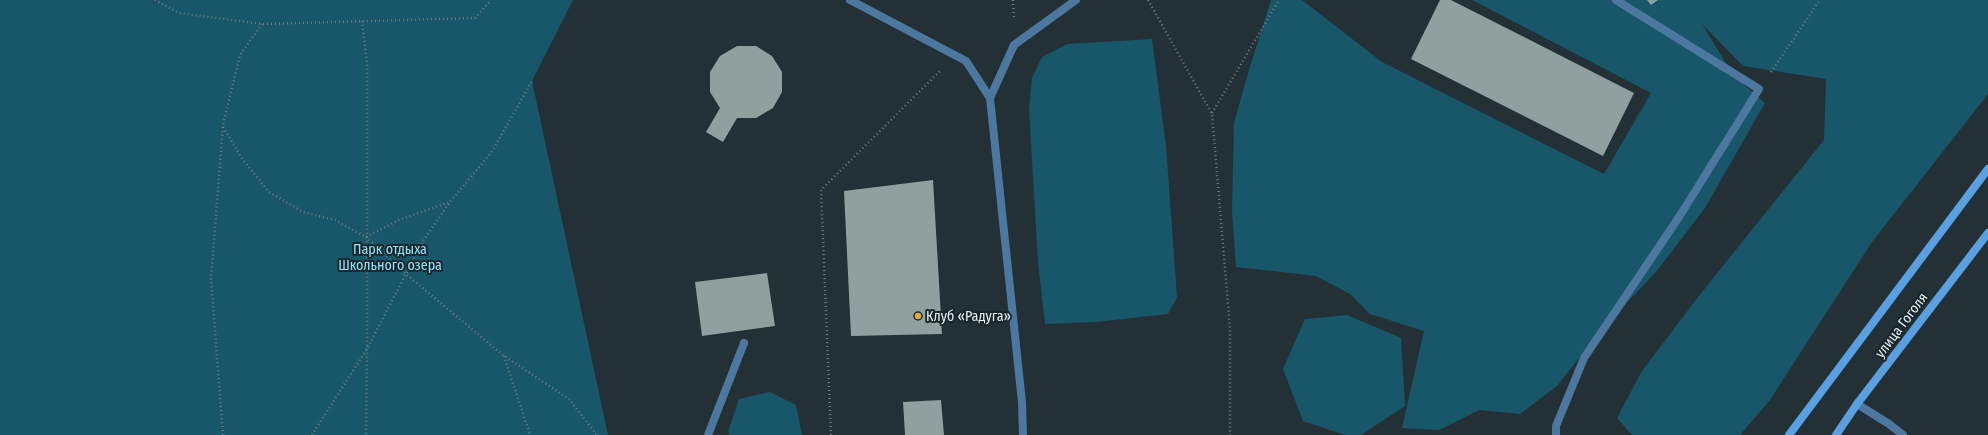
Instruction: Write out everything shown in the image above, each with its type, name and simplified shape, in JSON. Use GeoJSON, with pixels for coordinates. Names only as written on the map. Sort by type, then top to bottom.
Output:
{"type":"FeatureCollection","features":[{"type":"Feature","properties":{"kind":"street"},"geometry":{"type":"LineString","coordinates":[[1789,435],[1988,169]]}},
{"type":"Feature","properties":{"kind":"street","name":"улица Гоголя"},"geometry":{"type":"LineString","coordinates":[[1836,435],[1857,404],[1988,233]]}},
{"type":"Feature","properties":{"kind":"lane"},"geometry":{"type":"LineString","coordinates":[[850,0],[966,61],[990,98],[1022,402],[1022,435]]}},
{"type":"Feature","properties":{"kind":"lane"},"geometry":{"type":"LineString","coordinates":[[990,98],[1014,44],[1076,0]]}},
{"type":"Feature","properties":{"kind":"lane"},"geometry":{"type":"LineString","coordinates":[[1556,435],[1556,426],[1584,358],[1679,218],[1759,89],[1616,0]]}},
{"type":"Feature","properties":{"kind":"lane"},"geometry":{"type":"LineString","coordinates":[[708,435],[744,343]]}},
{"type":"Feature","properties":{"kind":"lane"},"geometry":{"type":"LineString","coordinates":[[1857,404],[1890,424],[1903,435]]}},
{"type":"Feature","properties":{"kind":"path"},"geometry":{"type":"LineString","coordinates":[[155,0],[179,13],[262,24],[475,18],[491,0]]}},
{"type":"Feature","properties":{"kind":"path"},"geometry":{"type":"LineString","coordinates":[[1148,0],[1212,114],[1230,328],[1230,435]]}},
{"type":"Feature","properties":{"kind":"path"},"geometry":{"type":"LineString","coordinates":[[1212,114],[1279,0]]}},
{"type":"Feature","properties":{"kind":"path"},"geometry":{"type":"LineString","coordinates":[[1759,89],[1820,0]]}},
{"type":"Feature","properties":{"kind":"path"},"geometry":{"type":"LineString","coordinates":[[362,21],[367,63],[366,435]]}},
{"type":"Feature","properties":{"kind":"path"},"geometry":{"type":"LineString","coordinates":[[223,435],[211,279],[223,125],[240,56],[262,24]]}},
{"type":"Feature","properties":{"kind":"path"},"geometry":{"type":"LineString","coordinates":[[831,435],[821,190],[956,56]]}},
{"type":"Feature","properties":{"kind":"path"},"geometry":{"type":"LineString","coordinates":[[312,435],[367,349],[423,241],[450,202],[491,153],[532,81]]}},
{"type":"Feature","properties":{"kind":"path"},"geometry":{"type":"LineString","coordinates":[[223,125],[243,160],[269,192],[303,212],[335,220],[366,237],[406,274],[504,356],[569,399],[597,435]]}},
{"type":"Feature","properties":{"kind":"path"},"geometry":{"type":"LineString","coordinates":[[366,237],[401,219],[450,202]]}},
{"type":"Feature","properties":{"kind":"path"},"geometry":{"type":"LineString","coordinates":[[504,356],[530,435]]}},
{"type":"Feature","properties":{"kind":"green space","name":"Парк отдыха Школьного озера"},"geometry":{"type":"Polygon","coordinates":[[[0,0],[573,0],[532,81],[608,435],[0,435],[0,0]]]}},
{"type":"Feature","properties":{"kind":"green space"},"geometry":{"type":"Polygon","coordinates":[[[1271,0],[1302,0],[1382,62],[1604,174],[1651,93],[1472,0],[1988,0],[1988,94],[1872,242],[1770,400],[1740,435],[1632,435],[1617,418],[1642,371],[1698,297],[1824,140],[1826,79],[1743,66],[1702,24],[1734,76],[1765,103],[1705,208],[1656,272],[1601,330],[1557,386],[1520,414],[1479,410],[1439,430],[1402,428],[1424,331],[1370,314],[1350,294],[1316,276],[1236,267],[1232,211],[1234,123],[1271,0]]]}},
{"type":"Feature","properties":{"kind":"green space"},"geometry":{"type":"Polygon","coordinates":[[[1152,39],[1166,146],[1177,297],[1168,314],[1096,322],[1045,324],[1038,262],[1029,109],[1032,78],[1042,57],[1067,44],[1152,39]]]}},
{"type":"Feature","properties":{"kind":"green space"},"geometry":{"type":"Polygon","coordinates":[[[1347,315],[1401,338],[1405,406],[1361,435],[1345,435],[1303,421],[1283,369],[1305,319],[1347,315]]]}},
{"type":"Feature","properties":{"kind":"green space"},"geometry":{"type":"Polygon","coordinates":[[[770,392],[796,405],[802,435],[730,435],[728,432],[739,399],[770,392]]]}},
{"type":"Feature","properties":{"kind":"building"},"geometry":{"type":"Polygon","coordinates":[[[1440,0],[1451,0],[1634,93],[1603,156],[1411,59],[1440,0]]]}},
{"type":"Feature","properties":{"kind":"building"},"geometry":{"type":"Polygon","coordinates":[[[1647,0],[1658,0],[1651,5],[1647,0]]]}},
{"type":"Feature","properties":{"kind":"building"},"geometry":{"type":"Polygon","coordinates":[[[737,46],[756,46],[772,56],[782,72],[782,92],[773,108],[756,118],[737,118],[723,142],[706,132],[720,108],[710,92],[710,72],[720,56],[737,46]]]}},
{"type":"Feature","properties":{"kind":"building"},"geometry":{"type":"Polygon","coordinates":[[[933,180],[942,334],[851,336],[844,191],[933,180]]]}},
{"type":"Feature","properties":{"kind":"building"},"geometry":{"type":"Polygon","coordinates":[[[767,273],[775,326],[702,336],[695,282],[767,273]]]}},
{"type":"Feature","properties":{"kind":"building"},"geometry":{"type":"Polygon","coordinates":[[[941,400],[944,435],[905,435],[903,402],[941,400]]]}},
{"type":"Feature","properties":{"kind":"place","name":"Клуб «Радуга»"},"geometry":{"type":"Point","coordinates":[918,316]}}]}
